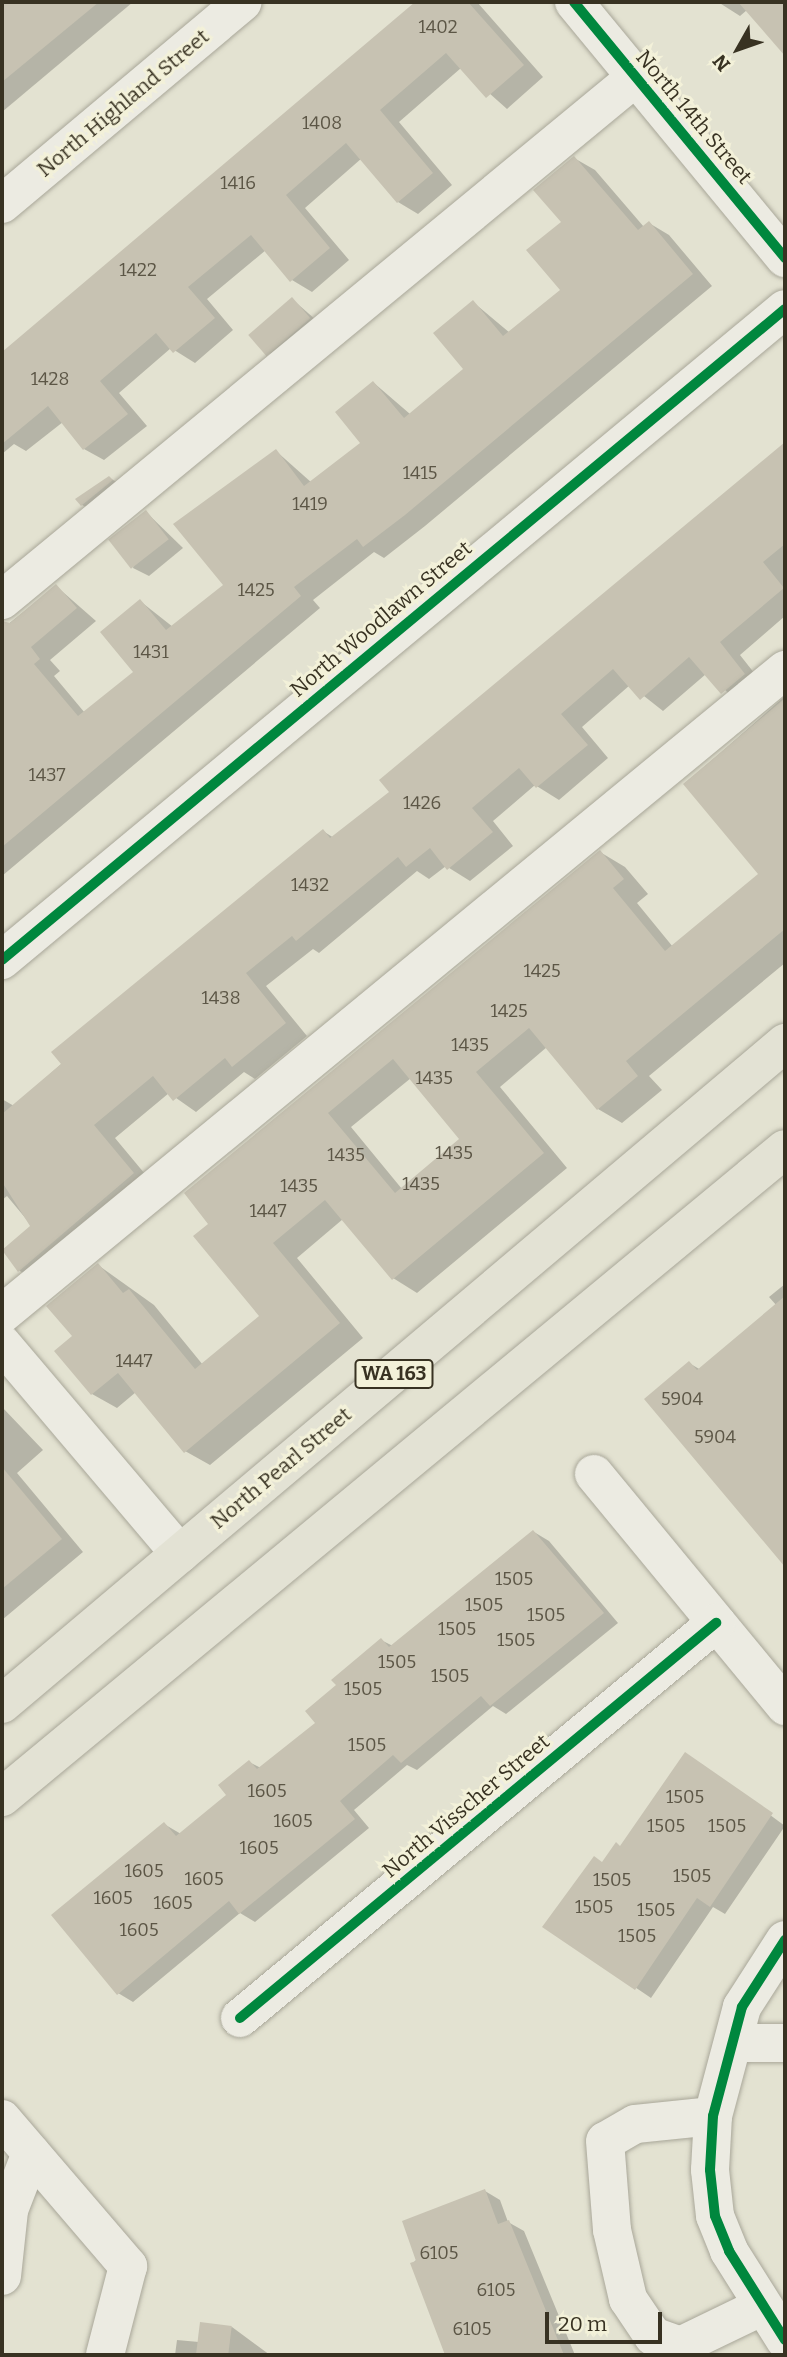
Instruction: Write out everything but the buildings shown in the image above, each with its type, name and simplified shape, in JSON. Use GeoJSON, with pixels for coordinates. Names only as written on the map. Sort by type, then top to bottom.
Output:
{"type":"FeatureCollection","features":[{"type":"Feature","properties":{"kind":"main road","name":"North Pearl Street"},"geometry":{"type":"LineString","coordinates":[[2,1704],[785,1043]]}},
{"type":"Feature","properties":{"kind":"main road"},"geometry":{"type":"LineString","coordinates":[[2,1797],[785,1149]]}},
{"type":"Feature","properties":{"kind":"street","name":"North Highland Street"},"geometry":{"type":"LineString","coordinates":[[2,204],[243,2]]}},
{"type":"Feature","properties":{"kind":"street","name":"North 14th Street"},"geometry":{"type":"LineString","coordinates":[[574,2],[785,258]]}},
{"type":"Feature","properties":{"kind":"street"},"geometry":{"type":"LineString","coordinates":[[2,600],[636,77]]}},
{"type":"Feature","properties":{"kind":"street","name":"North Woodlawn Street"},"geometry":{"type":"LineString","coordinates":[[2,960],[785,309]]}},
{"type":"Feature","properties":{"kind":"street"},"geometry":{"type":"LineString","coordinates":[[2,1314],[785,670]]}},
{"type":"Feature","properties":{"kind":"street"},"geometry":{"type":"LineString","coordinates":[[2,1344],[180,1554]]}},
{"type":"Feature","properties":{"kind":"street"},"geometry":{"type":"LineString","coordinates":[[594,1474],[785,1706]]}},
{"type":"Feature","properties":{"kind":"street","name":"North Visscher Street"},"geometry":{"type":"LineString","coordinates":[[240,2018],[716,1623]]}},
{"type":"Feature","properties":{"kind":"street"},"geometry":{"type":"LineString","coordinates":[[785,1940],[742,2007],[717,2100],[715,2216],[761,2307],[785,2340]]}},
{"type":"Feature","properties":{"kind":"street"},"geometry":{"type":"LineString","coordinates":[[734,2043],[785,2043]]}},
{"type":"Feature","properties":{"kind":"street"},"geometry":{"type":"LineString","coordinates":[[717,2100],[614,2130],[605,2141],[612,2230],[628,2299],[653,2336],[680,2346],[761,2307]]}},
{"type":"Feature","properties":{"kind":"street"},"geometry":{"type":"LineString","coordinates":[[2,2119],[128,2266],[105,2355]]}},
{"type":"Feature","properties":{"kind":"street"},"geometry":{"type":"LineString","coordinates":[[2,2276],[9,2210],[32,2153]]}},
{"type":"Feature","properties":{"kind":"cycle path"},"geometry":{"type":"LineString","coordinates":[[574,2],[785,258]]}},
{"type":"Feature","properties":{"kind":"cycle path"},"geometry":{"type":"LineString","coordinates":[[2,960],[785,309]]}},
{"type":"Feature","properties":{"kind":"cycle path"},"geometry":{"type":"LineString","coordinates":[[240,2018],[716,1623]]}},
{"type":"Feature","properties":{"kind":"cycle path"},"geometry":{"type":"LineString","coordinates":[[785,1940],[742,2007],[713,2116],[710,2170],[715,2216],[729,2251],[785,2340]]}}]}
